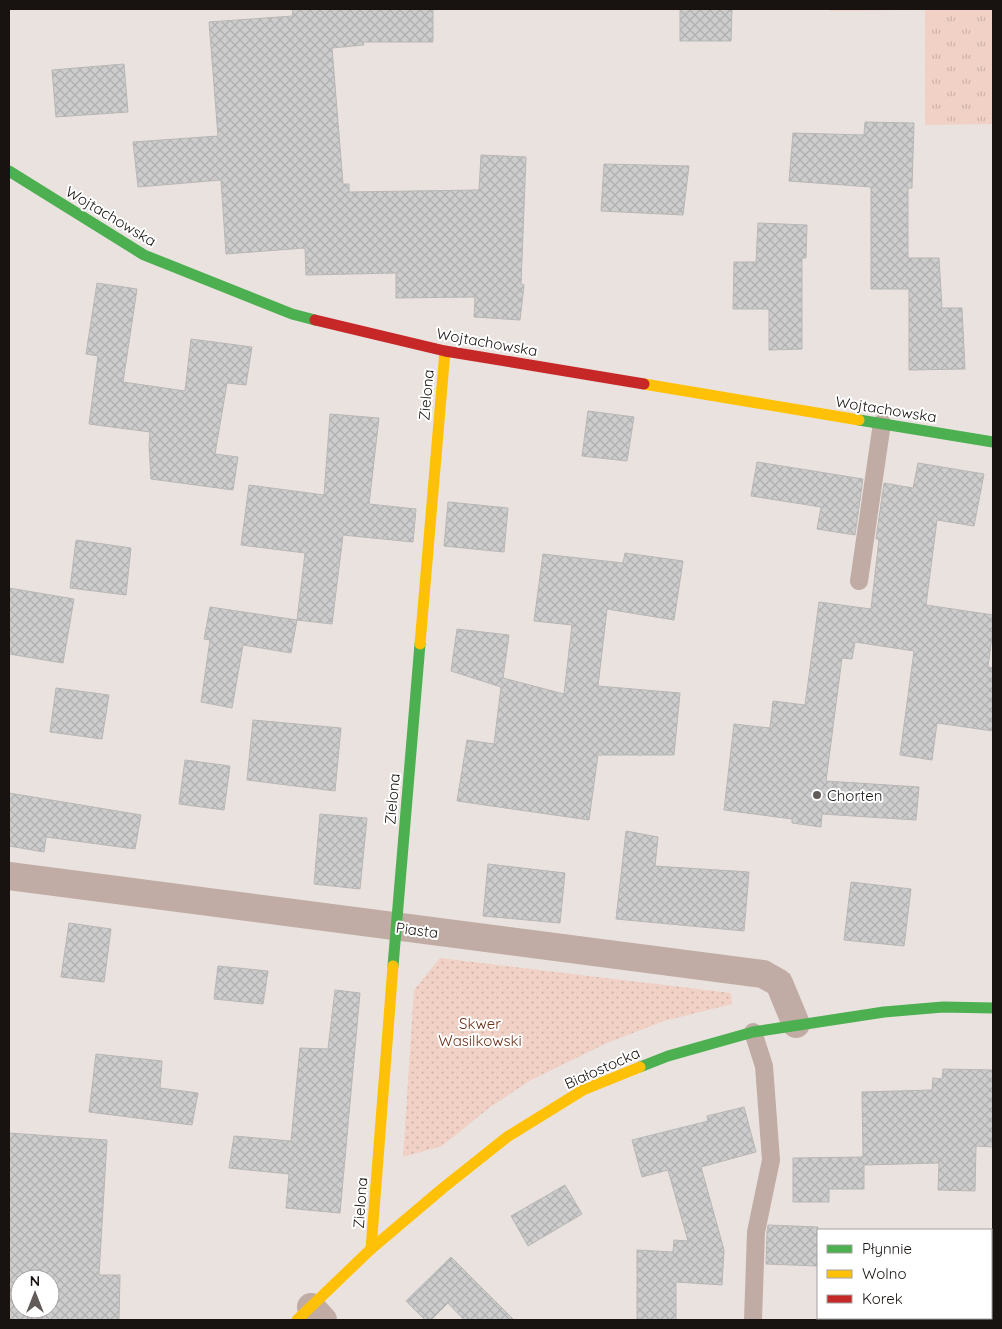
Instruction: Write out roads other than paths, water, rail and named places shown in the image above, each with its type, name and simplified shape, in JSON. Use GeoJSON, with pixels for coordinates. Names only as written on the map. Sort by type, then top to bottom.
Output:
{"type":"FeatureCollection","features":[{"type":"Feature","properties":{"kind":"street","name":"Wojtachowska"},"geometry":{"type":"LineString","coordinates":[[9,171],[144,255],[292,314],[445,351],[993,442]]}},
{"type":"Feature","properties":{"kind":"street","name":"Zielona"},"geometry":{"type":"LineString","coordinates":[[372,1249],[396,927],[445,351]]}},
{"type":"Feature","properties":{"kind":"street","name":"Piasta"},"geometry":{"type":"LineString","coordinates":[[9,876],[764,974],[779,983],[796,1024]]}},
{"type":"Feature","properties":{"kind":"street","name":"Białostocka"},"geometry":{"type":"LineString","coordinates":[[310,1316],[372,1249],[443,1188],[507,1137],[583,1090],[668,1056],[753,1032],[884,1012],[943,1007],[993,1008]]}},
{"type":"Feature","properties":{"kind":"lane"},"geometry":{"type":"LineString","coordinates":[[859,581],[882,423]]}},
{"type":"Feature","properties":{"kind":"lane"},"geometry":{"type":"LineString","coordinates":[[753,1032],[764,1066],[772,1160],[756,1232],[753,1320]]}},
{"type":"Feature","properties":{"kind":"place","name":"Chorten"},"geometry":{"type":"Point","coordinates":[817,795]}},
{"type":"Feature","properties":{"kind":"park label","name":"Skwer Wasilkowski"},"geometry":{"type":"Point","coordinates":[480,1032]}}]}
